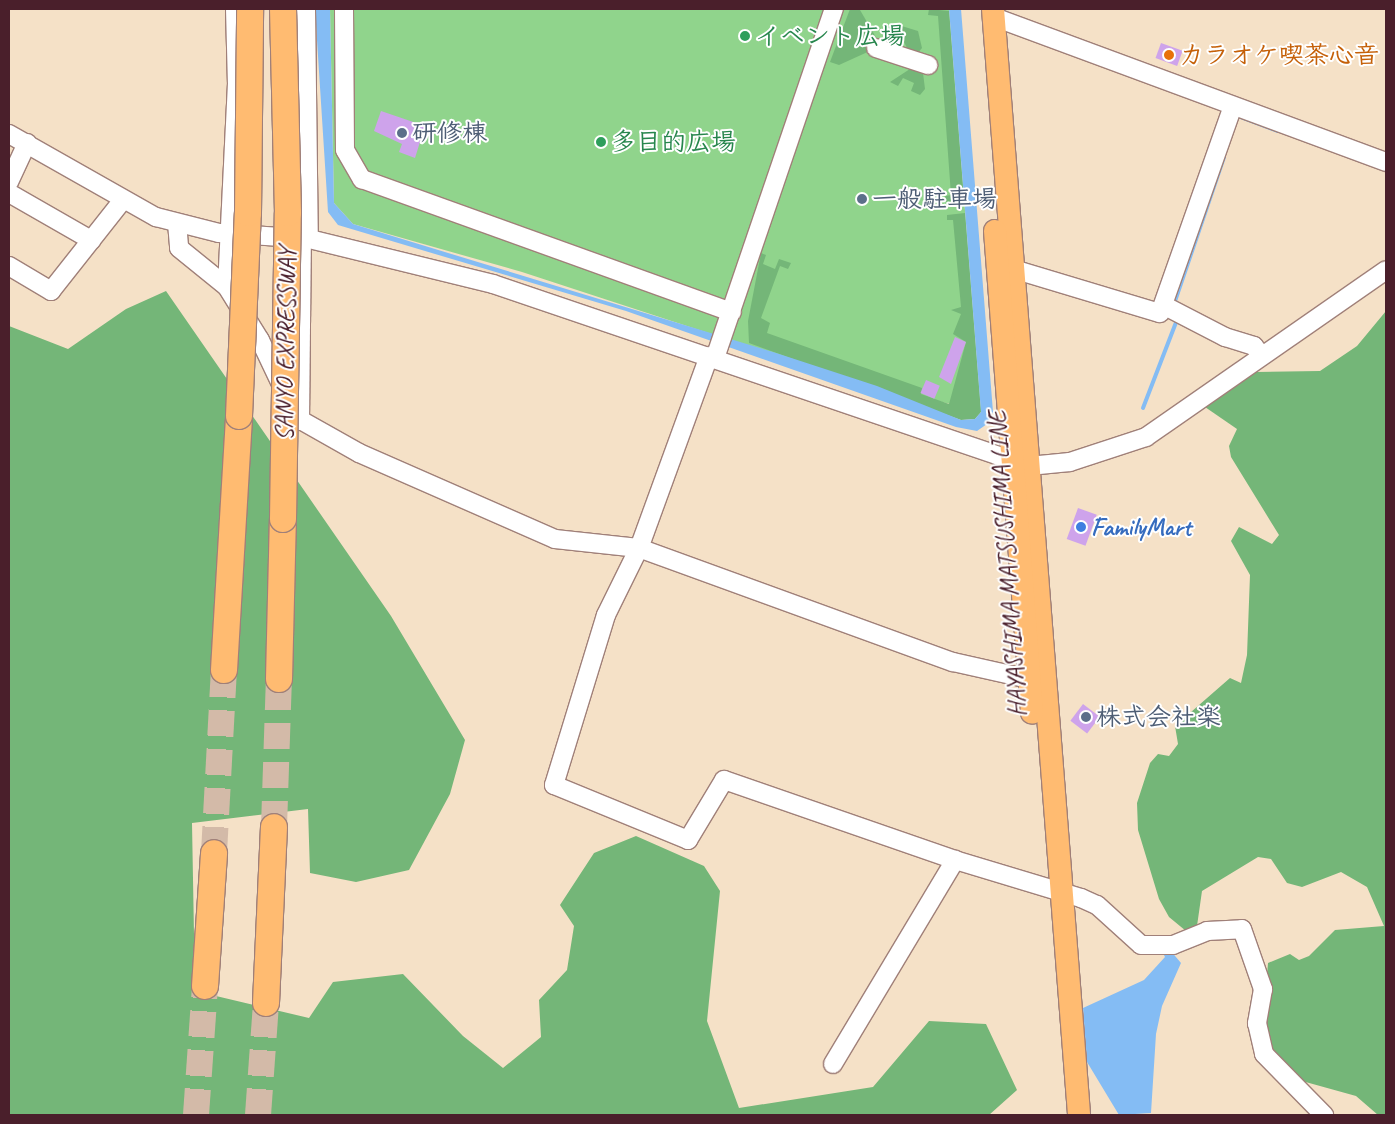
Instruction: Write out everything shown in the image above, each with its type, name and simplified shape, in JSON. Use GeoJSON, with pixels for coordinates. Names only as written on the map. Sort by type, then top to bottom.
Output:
{"type":"FeatureCollection","features":[{"type":"Feature","properties":{"kind":"highway","name":"SANYO EXPRESSWAY"},"geometry":{"type":"LineString","coordinates":[[224,670],[248,213],[250,9]]}},
{"type":"Feature","properties":{"kind":"highway","name":"SANYO EXPRESSWAY"},"geometry":{"type":"LineString","coordinates":[[279,679],[288,223],[283,9]]}},
{"type":"Feature","properties":{"kind":"highway"},"geometry":{"type":"LineString","coordinates":[[266,1003],[274,827]]}},
{"type":"Feature","properties":{"kind":"highway"},"geometry":{"type":"LineString","coordinates":[[205,986],[214,852]]}},
{"type":"Feature","properties":{"kind":"main road","name":"HAYASHIMA MATSUSHIMA LINE"},"geometry":{"type":"LineString","coordinates":[[989,12],[1013,269],[1029,679],[1055,891],[1079,1115]]}},
{"type":"Feature","properties":{"kind":"main road","name":"HAYASHIMA MATSUSHIMA LINE"},"geometry":{"type":"LineString","coordinates":[[989,12],[1020,463],[1055,891],[1064,1115]]}},
{"type":"Feature","properties":{"kind":"street"},"geometry":{"type":"LineString","coordinates":[[227,287],[235,9]]}},
{"type":"Feature","properties":{"kind":"street"},"geometry":{"type":"LineString","coordinates":[[300,420],[306,239],[306,9]]}},
{"type":"Feature","properties":{"kind":"street"},"geometry":{"type":"LineString","coordinates":[[344,9],[345,150],[362,179],[732,312]]}},
{"type":"Feature","properties":{"kind":"street"},"geometry":{"type":"LineString","coordinates":[[834,9],[816,65],[742,269],[732,312],[639,548],[606,615],[554,785],[688,840],[724,780],[955,860],[1097,905],[1141,945],[1173,945],[1207,931],[1242,929],[1263,989],[1258,1023],[1264,1054],[1324,1115]]}},
{"type":"Feature","properties":{"kind":"street"},"geometry":{"type":"LineString","coordinates":[[989,12],[1232,111],[1386,162]]}},
{"type":"Feature","properties":{"kind":"street"},"geometry":{"type":"LineString","coordinates":[[876,48],[928,65]]}},
{"type":"Feature","properties":{"kind":"street"},"geometry":{"type":"LineString","coordinates":[[1166,310],[1232,111]]}},
{"type":"Feature","properties":{"kind":"street"},"geometry":{"type":"LineString","coordinates":[[9,134],[122,201],[177,223],[230,234],[306,239],[484,281],[717,349],[1020,463],[1078,460],[1146,438],[1261,355],[1386,270]]}},
{"type":"Feature","properties":{"kind":"street"},"geometry":{"type":"LineString","coordinates":[[9,182],[27,143]]}},
{"type":"Feature","properties":{"kind":"street"},"geometry":{"type":"LineString","coordinates":[[9,193],[91,240]]}},
{"type":"Feature","properties":{"kind":"street"},"geometry":{"type":"LineString","coordinates":[[9,266],[51,291],[122,201]]}},
{"type":"Feature","properties":{"kind":"street"},"geometry":{"type":"LineString","coordinates":[[177,223],[180,248],[227,287],[300,420],[367,457],[555,540],[639,548],[953,662],[1029,679]]}},
{"type":"Feature","properties":{"kind":"street"},"geometry":{"type":"LineString","coordinates":[[1013,269],[1166,310],[1225,337],[1254,346],[1261,355]]}},
{"type":"Feature","properties":{"kind":"street"},"geometry":{"type":"LineString","coordinates":[[833,1064],[955,860]]}},
{"type":"Feature","properties":{"kind":"green space"},"geometry":{"type":"Polygon","coordinates":[[[330,9],[949,9],[981,412],[837,375],[522,272],[353,224],[334,203],[330,9]]]}},
{"type":"Feature","properties":{"kind":"green space"},"geometry":{"type":"Polygon","coordinates":[[[850,9],[860,10],[877,39],[872,50],[839,65],[830,62],[850,9]]]}},
{"type":"Feature","properties":{"kind":"green space"},"geometry":{"type":"Polygon","coordinates":[[[929,9],[949,11],[964,200],[946,202],[945,196],[951,195],[938,16],[928,15],[929,9]]]}},
{"type":"Feature","properties":{"kind":"green space"},"geometry":{"type":"Polygon","coordinates":[[[895,24],[918,31],[922,48],[917,54],[908,50],[895,24]]]}},
{"type":"Feature","properties":{"kind":"green space"},"geometry":{"type":"Polygon","coordinates":[[[913,67],[923,73],[925,89],[920,95],[911,91],[914,83],[903,78],[898,86],[890,82],[913,67]]]}},
{"type":"Feature","properties":{"kind":"green space"},"geometry":{"type":"Polygon","coordinates":[[[965,213],[981,412],[975,419],[961,420],[749,343],[748,321],[761,253],[766,255],[763,264],[775,269],[779,259],[791,263],[788,269],[780,266],[761,318],[770,323],[767,333],[922,388],[921,394],[949,404],[966,342],[953,334],[961,314],[951,310],[961,307],[953,220],[947,220],[947,215],[965,213]]]}},
{"type":"Feature","properties":{"kind":"green space"},"geometry":{"type":"Polygon","coordinates":[[[166,291],[391,616],[465,740],[450,794],[409,870],[356,882],[310,873],[308,809],[192,823],[195,991],[309,1018],[333,982],[403,974],[463,1036],[503,1068],[541,1037],[539,1000],[567,970],[574,926],[560,905],[594,853],[636,836],[704,866],[720,891],[707,1021],[739,1108],[873,1087],[929,1021],[986,1024],[1017,1090],[989,1115],[9,1115],[9,326],[68,349],[126,309],[166,291]]]}},
{"type":"Feature","properties":{"kind":"green space"},"geometry":{"type":"Polygon","coordinates":[[[1386,311],[1386,1115],[1378,1115],[1356,1096],[1302,1081],[1277,1059],[1263,1022],[1268,963],[1290,954],[1299,960],[1309,956],[1335,930],[1384,926],[1367,887],[1341,872],[1302,887],[1287,883],[1271,859],[1258,857],[1202,891],[1197,926],[1186,931],[1169,917],[1159,899],[1138,830],[1137,803],[1150,763],[1158,754],[1169,756],[1178,744],[1175,726],[1230,678],[1241,683],[1247,655],[1250,575],[1231,541],[1239,527],[1272,544],[1279,535],[1231,457],[1229,446],[1237,429],[1205,407],[1256,372],[1320,371],[1357,346],[1386,311]]]}},
{"type":"Feature","properties":{"kind":"water"},"geometry":{"type":"Polygon","coordinates":[[[315,9],[330,9],[334,203],[353,224],[773,352],[877,386],[961,420],[975,419],[981,412],[949,9],[961,9],[993,412],[987,424],[977,431],[956,427],[626,311],[338,225],[328,212],[315,9]]]}},
{"type":"Feature","properties":{"kind":"water"},"geometry":{"type":"Polygon","coordinates":[[[1170,950],[1181,963],[1162,1006],[1156,1034],[1151,1113],[1119,1115],[1087,1062],[1083,1008],[1144,980],[1165,957],[1162,951],[1168,955],[1170,950]]]}},
{"type":"Feature","properties":{"kind":"building","name":"カラオケ喫茶心音"},"geometry":{"type":"Polygon","coordinates":[[[1161,43],[1183,51],[1177,66],[1156,58],[1161,43]]]}},
{"type":"Feature","properties":{"kind":"building","name":"研修棟"},"geometry":{"type":"Polygon","coordinates":[[[381,111],[425,126],[415,158],[399,152],[402,144],[374,131],[381,111]]]}},
{"type":"Feature","properties":{"kind":"building"},"geometry":{"type":"Polygon","coordinates":[[[955,337],[966,342],[951,384],[939,377],[955,337]]]}},
{"type":"Feature","properties":{"kind":"building"},"geometry":{"type":"Polygon","coordinates":[[[926,380],[940,386],[934,399],[921,393],[926,380]]]}},
{"type":"Feature","properties":{"kind":"building","name":"FamilyMart"},"geometry":{"type":"Polygon","coordinates":[[[1078,508],[1097,515],[1086,546],[1067,539],[1078,508]]]}},
{"type":"Feature","properties":{"kind":"building","name":"株式会社楽"},"geometry":{"type":"Polygon","coordinates":[[[1083,704],[1100,717],[1087,733],[1070,721],[1083,704]]]}},
{"type":"Feature","properties":{"kind":"waterway"},"geometry":{"type":"LineString","coordinates":[[1235,115],[1278,131]]}},
{"type":"Feature","properties":{"kind":"waterway"},"geometry":{"type":"LineString","coordinates":[[1174,304],[1224,157]]}},
{"type":"Feature","properties":{"kind":"waterway"},"geometry":{"type":"LineString","coordinates":[[1143,408],[1177,320]]}},
{"type":"Feature","properties":{"kind":"tunnel"},"geometry":{"type":"LineString","coordinates":[[214,853],[224,670]]}},
{"type":"Feature","properties":{"kind":"tunnel"},"geometry":{"type":"LineString","coordinates":[[274,827],[279,679]]}},
{"type":"Feature","properties":{"kind":"tunnel"},"geometry":{"type":"LineString","coordinates":[[196,1115],[205,986]]}},
{"type":"Feature","properties":{"kind":"tunnel"},"geometry":{"type":"LineString","coordinates":[[258,1115],[266,1003]]}},
{"type":"Feature","properties":{"kind":"place","name":"イベント広場"},"geometry":{"type":"Point","coordinates":[745,36]}},
{"type":"Feature","properties":{"kind":"place","name":"カラオケ喫茶心音"},"geometry":{"type":"Point","coordinates":[1169,55]}},
{"type":"Feature","properties":{"kind":"place","name":"研修棟"},"geometry":{"type":"Point","coordinates":[402,133]}},
{"type":"Feature","properties":{"kind":"place","name":"多目的広場"},"geometry":{"type":"Point","coordinates":[601,142]}},
{"type":"Feature","properties":{"kind":"place","name":"一般駐車場"},"geometry":{"type":"Point","coordinates":[862,199]}},
{"type":"Feature","properties":{"kind":"place","name":"FamilyMart"},"geometry":{"type":"Point","coordinates":[1081,527]}},
{"type":"Feature","properties":{"kind":"place","name":"株式会社楽"},"geometry":{"type":"Point","coordinates":[1086,717]}}]}
